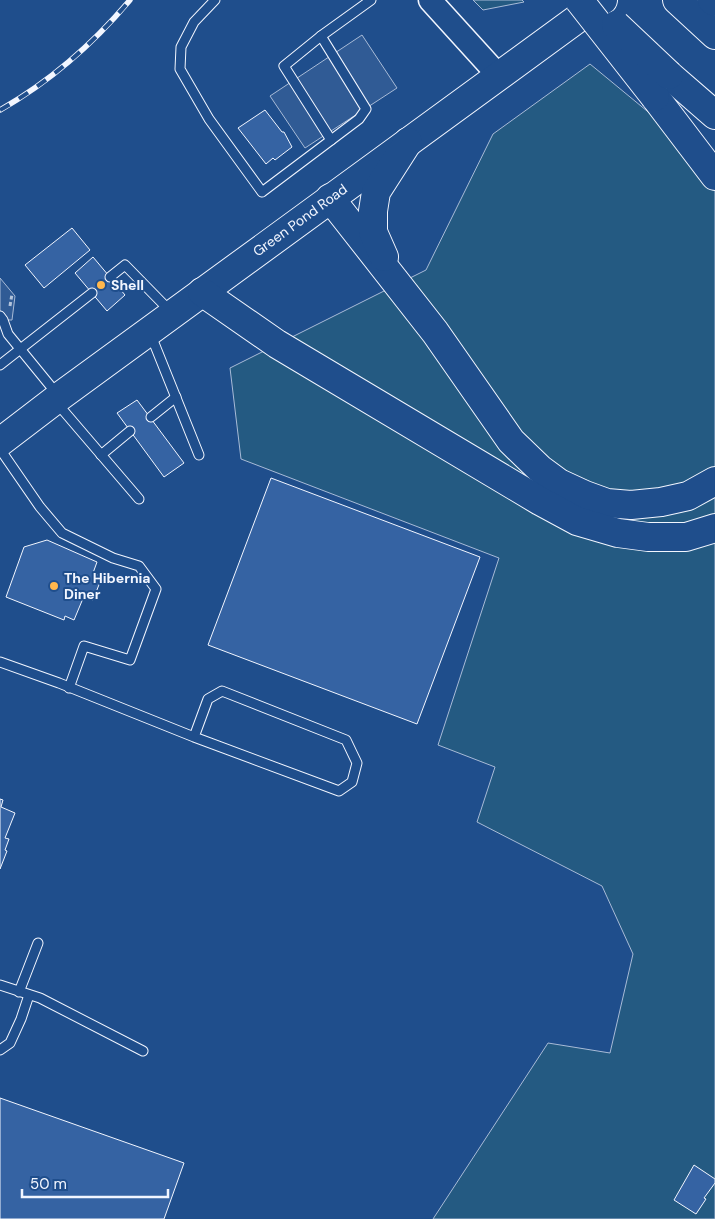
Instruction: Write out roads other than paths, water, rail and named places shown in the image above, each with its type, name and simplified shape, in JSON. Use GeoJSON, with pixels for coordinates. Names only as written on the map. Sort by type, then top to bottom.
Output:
{"type":"FeatureCollection","features":[{"type":"Feature","properties":{"kind":"main road"},"geometry":{"type":"LineString","coordinates":[[579,0],[662,86],[715,115]]}},
{"type":"Feature","properties":{"kind":"main road"},"geometry":{"type":"LineString","coordinates":[[589,0],[662,86],[715,176]]}},
{"type":"Feature","properties":{"kind":"main road","name":"Green Pond Road"},"geometry":{"type":"LineString","coordinates":[[0,442],[56,398],[603,0]]}},
{"type":"Feature","properties":{"kind":"main road"},"geometry":{"type":"LineString","coordinates":[[700,5],[715,35]]}},
{"type":"Feature","properties":{"kind":"main road"},"geometry":{"type":"LineString","coordinates":[[398,285],[373,232],[373,211],[376,192],[408,142]]}},
{"type":"Feature","properties":{"kind":"main road"},"geometry":{"type":"LineString","coordinates":[[330,198],[435,332],[511,441],[540,469],[559,483],[585,496],[607,503],[631,505],[661,502],[688,496],[715,481]]}},
{"type":"Feature","properties":{"kind":"main road"},"geometry":{"type":"LineString","coordinates":[[202,292],[277,344],[540,502],[577,522],[618,533],[648,537],[686,537],[715,528]]}},
{"type":"Feature","properties":{"kind":"street"},"geometry":{"type":"LineString","coordinates":[[430,0],[499,76]]}},
{"type":"Feature","properties":{"kind":"lane"},"geometry":{"type":"LineString","coordinates":[[214,0],[194,22],[181,47],[180,69],[209,119],[262,192],[359,119],[366,109],[321,36]]}},
{"type":"Feature","properties":{"kind":"lane"},"geometry":{"type":"LineString","coordinates":[[332,140],[284,66],[321,36],[371,0]]}},
{"type":"Feature","properties":{"kind":"lane"},"geometry":{"type":"LineString","coordinates":[[110,277],[125,265],[173,314]]}},
{"type":"Feature","properties":{"kind":"lane"},"geometry":{"type":"LineString","coordinates":[[0,365],[92,293]]}},
{"type":"Feature","properties":{"kind":"lane"},"geometry":{"type":"LineString","coordinates":[[0,316],[3,320],[4,332],[20,349],[101,455],[139,499]]}},
{"type":"Feature","properties":{"kind":"lane"},"geometry":{"type":"LineString","coordinates":[[149,331],[198,455]]}},
{"type":"Feature","properties":{"kind":"lane"},"geometry":{"type":"LineString","coordinates":[[151,417],[176,397]]}},
{"type":"Feature","properties":{"kind":"lane"},"geometry":{"type":"LineString","coordinates":[[101,455],[130,432]]}},
{"type":"Feature","properties":{"kind":"lane"},"geometry":{"type":"LineString","coordinates":[[0,449],[40,507],[62,533],[113,558],[139,566],[156,589],[130,660],[84,646],[69,688]]}},
{"type":"Feature","properties":{"kind":"lane"},"geometry":{"type":"LineString","coordinates":[[0,662],[194,738],[339,791],[352,782],[357,763],[346,740],[222,691],[208,699],[194,738]]}},
{"type":"Feature","properties":{"kind":"lane"},"geometry":{"type":"LineString","coordinates":[[19,992],[38,943]]}},
{"type":"Feature","properties":{"kind":"lane"},"geometry":{"type":"LineString","coordinates":[[0,985],[40,998],[143,1051]]}},
{"type":"Feature","properties":{"kind":"lane"},"geometry":{"type":"LineString","coordinates":[[0,1050],[10,1043],[29,995]]}},
{"type":"Feature","properties":{"kind":"railway"},"geometry":{"type":"LineString","coordinates":[[0,110],[36,87],[70,61],[101,32],[130,0]]}},
{"type":"Feature","properties":{"kind":"place","name":"Shell"},"geometry":{"type":"Point","coordinates":[101,285]}},
{"type":"Feature","properties":{"kind":"place","name":"The Hibernia Diner"},"geometry":{"type":"Point","coordinates":[54,586]}}]}
